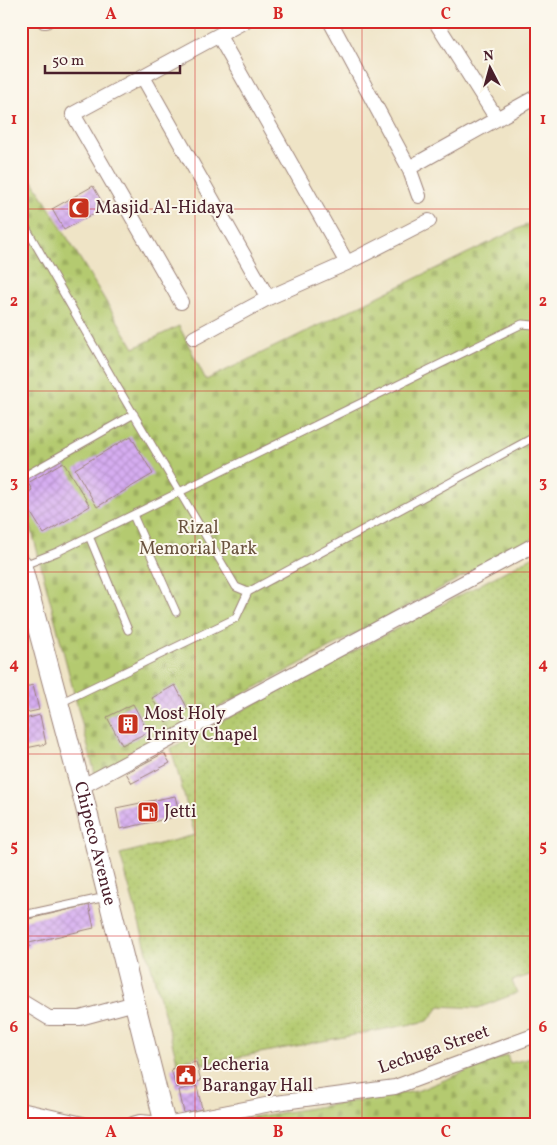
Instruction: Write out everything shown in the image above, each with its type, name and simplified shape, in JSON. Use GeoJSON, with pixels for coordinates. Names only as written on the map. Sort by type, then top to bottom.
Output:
{"type":"FeatureCollection","features":[{"type":"Feature","properties":{"kind":"main road","name":"Chipeco Avenue"},"geometry":{"type":"LineString","coordinates":[[22,565],[26,595],[59,703],[165,1124]]}},
{"type":"Feature","properties":{"kind":"street"},"geometry":{"type":"LineString","coordinates":[[181,302],[73,114],[245,21]]}},
{"type":"Feature","properties":{"kind":"street"},"geometry":{"type":"LineString","coordinates":[[330,21],[409,168],[419,196]]}},
{"type":"Feature","properties":{"kind":"street"},"geometry":{"type":"LineString","coordinates":[[435,21],[497,119]]}},
{"type":"Feature","properties":{"kind":"street"},"geometry":{"type":"LineString","coordinates":[[219,36],[347,263]]}},
{"type":"Feature","properties":{"kind":"street"},"geometry":{"type":"LineString","coordinates":[[143,77],[268,298]]}},
{"type":"Feature","properties":{"kind":"street"},"geometry":{"type":"LineString","coordinates":[[409,168],[536,97]]}},
{"type":"Feature","properties":{"kind":"street"},"geometry":{"type":"LineString","coordinates":[[194,338],[268,298],[347,263],[429,221]]}},
{"type":"Feature","properties":{"kind":"street"},"geometry":{"type":"LineString","coordinates":[[81,787],[536,544]]}},
{"type":"Feature","properties":{"kind":"street"},"geometry":{"type":"LineString","coordinates":[[21,1001],[49,1018],[80,1018],[135,1004]]}},
{"type":"Feature","properties":{"kind":"street","name":"Lechuga Street"},"geometry":{"type":"LineString","coordinates":[[133,1124],[140,1122],[165,1124],[276,1103],[395,1087],[536,1035]]}},
{"type":"Feature","properties":{"kind":"street"},"geometry":{"type":"LineString","coordinates":[[21,1110],[83,1124]]}},
{"type":"Feature","properties":{"kind":"lane"},"geometry":{"type":"LineString","coordinates":[[21,219],[236,587],[248,592]]}},
{"type":"Feature","properties":{"kind":"lane"},"geometry":{"type":"LineString","coordinates":[[22,565],[57,552],[522,324],[534,325],[536,328]]}},
{"type":"Feature","properties":{"kind":"lane"},"geometry":{"type":"LineString","coordinates":[[21,478],[134,414]]}},
{"type":"Feature","properties":{"kind":"lane"},"geometry":{"type":"LineString","coordinates":[[59,703],[236,618],[248,592],[536,436]]}},
{"type":"Feature","properties":{"kind":"lane"},"geometry":{"type":"LineString","coordinates":[[133,515],[176,612]]}},
{"type":"Feature","properties":{"kind":"lane"},"geometry":{"type":"LineString","coordinates":[[89,536],[128,630]]}},
{"type":"Feature","properties":{"kind":"lane"},"geometry":{"type":"LineString","coordinates":[[28,914],[108,897]]}},
{"type":"Feature","properties":{"kind":"green space","name":"Rizal Memorial Park"},"geometry":{"type":"Polygon","coordinates":[[[21,161],[134,348],[179,326],[206,380],[536,220],[536,537],[95,774],[31,527],[21,513],[21,161]]]}},
{"type":"Feature","properties":{"kind":"green space"},"geometry":{"type":"Polygon","coordinates":[[[536,555],[536,973],[512,981],[517,993],[478,1008],[440,1006],[428,1021],[202,1064],[199,1055],[178,1064],[120,854],[195,835],[171,748],[536,555]]]}},
{"type":"Feature","properties":{"kind":"green space"},"geometry":{"type":"Polygon","coordinates":[[[507,1055],[510,1063],[536,1057],[536,1124],[211,1124],[417,1091],[507,1055]]]}},
{"type":"Feature","properties":{"kind":"building","name":"Masjid Al-Hidaya"},"geometry":{"type":"Polygon","coordinates":[[[93,186],[105,207],[64,230],[52,209],[93,186]]]}},
{"type":"Feature","properties":{"kind":"building"},"geometry":{"type":"Polygon","coordinates":[[[131,436],[153,474],[97,507],[75,469],[131,436]]]}},
{"type":"Feature","properties":{"kind":"building"},"geometry":{"type":"Polygon","coordinates":[[[63,462],[90,506],[44,534],[21,497],[32,490],[28,483],[63,462]]]}},
{"type":"Feature","properties":{"kind":"building"},"geometry":{"type":"Polygon","coordinates":[[[33,685],[39,710],[21,714],[21,688],[33,685]]]}},
{"type":"Feature","properties":{"kind":"building"},"geometry":{"type":"Polygon","coordinates":[[[175,685],[188,709],[166,722],[152,698],[175,685]]]}},
{"type":"Feature","properties":{"kind":"building","name":"Most Holy Trinity Chapel"},"geometry":{"type":"Polygon","coordinates":[[[133,704],[148,732],[122,745],[107,717],[133,704]]]}},
{"type":"Feature","properties":{"kind":"building"},"geometry":{"type":"Polygon","coordinates":[[[40,715],[46,744],[21,749],[21,720],[40,715]]]}},
{"type":"Feature","properties":{"kind":"building"},"geometry":{"type":"Polygon","coordinates":[[[164,753],[170,763],[132,783],[126,773],[164,753]]]}},
{"type":"Feature","properties":{"kind":"building","name":"Jetti"},"geometry":{"type":"Polygon","coordinates":[[[175,796],[180,816],[120,829],[116,808],[175,796]]]}},
{"type":"Feature","properties":{"kind":"building"},"geometry":{"type":"Polygon","coordinates":[[[89,905],[94,928],[29,943],[30,947],[21,949],[21,909],[24,920],[89,905]]]}},
{"type":"Feature","properties":{"kind":"building","name":"Lecheria Barangay Hall"},"geometry":{"type":"Polygon","coordinates":[[[196,1062],[201,1081],[176,1088],[171,1069],[196,1062]]]}},
{"type":"Feature","properties":{"kind":"building"},"geometry":{"type":"Polygon","coordinates":[[[197,1086],[202,1109],[184,1113],[179,1090],[197,1086]]]}},
{"type":"Feature","properties":{"kind":"place","name":"Masjid Al-Hidaya"},"geometry":{"type":"Point","coordinates":[79,208]}},
{"type":"Feature","properties":{"kind":"place","name":"Most Holy Trinity Chapel"},"geometry":{"type":"Point","coordinates":[128,724]}},
{"type":"Feature","properties":{"kind":"place","name":"Jetti"},"geometry":{"type":"Point","coordinates":[148,812]}},
{"type":"Feature","properties":{"kind":"place","name":"Lecheria Barangay Hall"},"geometry":{"type":"Point","coordinates":[186,1075]}}]}
